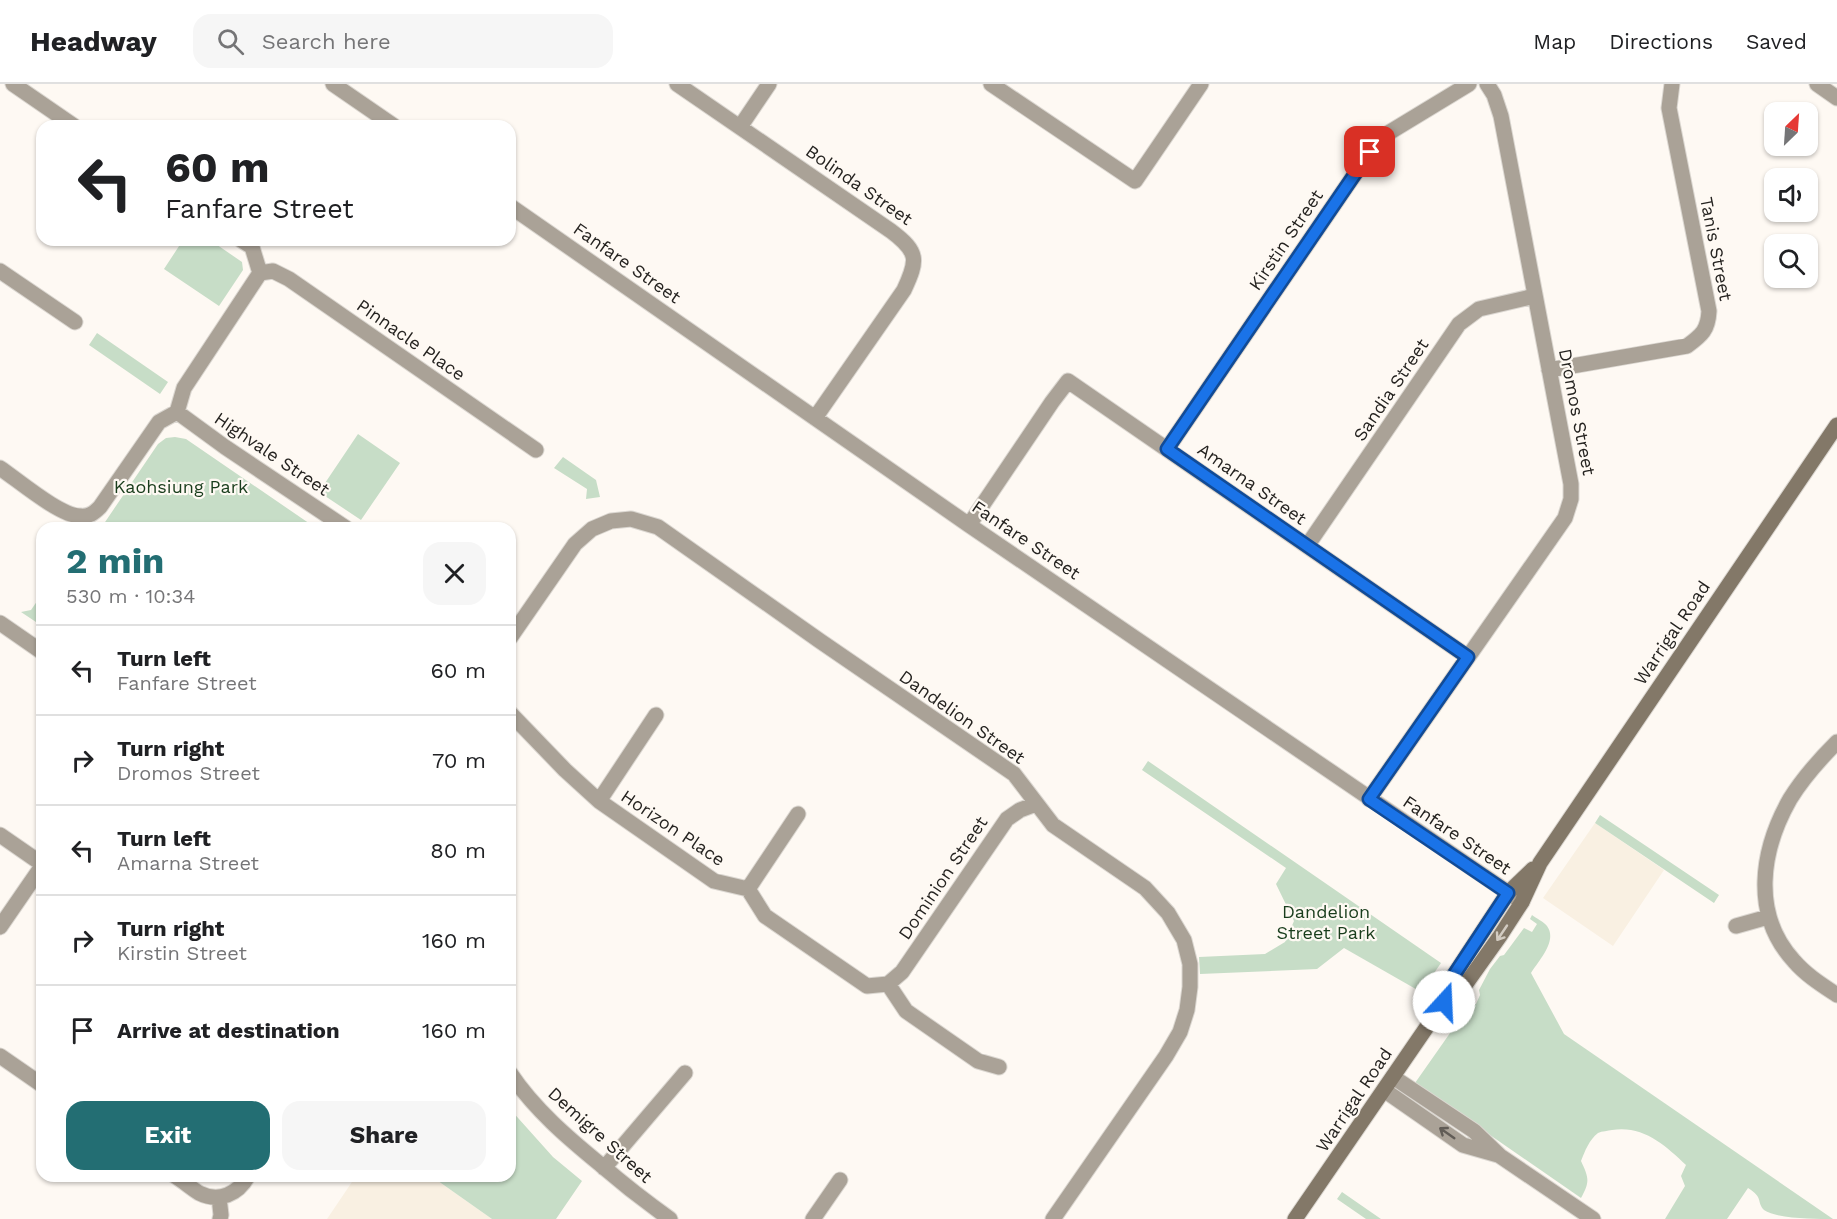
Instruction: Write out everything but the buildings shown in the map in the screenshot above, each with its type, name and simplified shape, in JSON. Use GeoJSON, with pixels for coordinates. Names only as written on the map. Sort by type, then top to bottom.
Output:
{"type":"FeatureCollection","features":[{"type":"Feature","properties":{"kind":"main road","name":"Warrigal Road"},"geometry":{"type":"LineString","coordinates":[[1444,1002],[1464,988],[1522,902],[1540,863],[1837,425]]}},
{"type":"Feature","properties":{"kind":"main road","name":"Warrigal Road"},"geometry":{"type":"LineString","coordinates":[[1295,1219],[1444,1002],[1450,981],[1508,893],[1540,863]]}},
{"type":"Feature","properties":{"kind":"street"},"geometry":{"type":"LineString","coordinates":[[13,84],[65,120]]}},
{"type":"Feature","properties":{"kind":"street"},"geometry":{"type":"LineString","coordinates":[[333,84],[385,120]]}},
{"type":"Feature","properties":{"kind":"street","name":"Bolinda Street"},"geometry":{"type":"LineString","coordinates":[[677,84],[891,231],[907,243],[914,256],[913,270],[904,290],[815,418]]}},
{"type":"Feature","properties":{"kind":"street"},"geometry":{"type":"LineString","coordinates":[[740,127],[770,84]]}},
{"type":"Feature","properties":{"kind":"street"},"geometry":{"type":"LineString","coordinates":[[991,84],[1135,181],[1201,84]]}},
{"type":"Feature","properties":{"kind":"street","name":"Kirstin Street"},"geometry":{"type":"LineString","coordinates":[[1167,449],[1370,152],[1390,132],[1469,84]]}},
{"type":"Feature","properties":{"kind":"street","name":"Dromos Street"},"geometry":{"type":"LineString","coordinates":[[1369,799],[1565,519],[1571,499],[1571,484],[1501,116],[1494,95],[1487,84]]}},
{"type":"Feature","properties":{"kind":"street","name":"Tanis Street"},"geometry":{"type":"LineString","coordinates":[[1549,370],[1687,346],[1700,337],[1708,323],[1709,311],[1669,108],[1672,84]]}},
{"type":"Feature","properties":{"kind":"street"},"geometry":{"type":"LineString","coordinates":[[1817,84],[1836,95]]}},
{"type":"Feature","properties":{"kind":"street","name":"Fanfare Street"},"geometry":{"type":"LineString","coordinates":[[516,210],[969,525],[1522,902]]}},
{"type":"Feature","properties":{"kind":"street"},"geometry":{"type":"LineString","coordinates":[[0,468],[62,511],[80,516],[93,514],[159,422],[177,412],[184,388],[260,273],[250,246]]}},
{"type":"Feature","properties":{"kind":"street"},"geometry":{"type":"LineString","coordinates":[[0,271],[75,322]]}},
{"type":"Feature","properties":{"kind":"street","name":"Pinnacle Place"},"geometry":{"type":"LineString","coordinates":[[260,273],[273,271],[289,279],[537,450]]}},
{"type":"Feature","properties":{"kind":"street","name":"Sandia Street"},"geometry":{"type":"LineString","coordinates":[[1307,546],[1460,324],[1479,309],[1535,296]]}},
{"type":"Feature","properties":{"kind":"street","name":"Amarna Street"},"geometry":{"type":"LineString","coordinates":[[969,525],[1068,381],[1468,657]]}},
{"type":"Feature","properties":{"kind":"street","name":"Highvale Street"},"geometry":{"type":"LineString","coordinates":[[177,412],[337,522]]}},
{"type":"Feature","properties":{"kind":"street","name":"Dandelion Street"},"geometry":{"type":"LineString","coordinates":[[516,629],[575,544],[592,529],[611,521],[631,519],[658,527],[1014,774],[1053,825],[1145,888],[1168,913],[1184,940],[1190,964],[1188,1010],[1180,1032],[1166,1056],[1053,1219]]}},
{"type":"Feature","properties":{"kind":"street"},"geometry":{"type":"LineString","coordinates":[[0,623],[36,648]]}},
{"type":"Feature","properties":{"kind":"street"},"geometry":{"type":"LineString","coordinates":[[598,801],[656,715]]}},
{"type":"Feature","properties":{"kind":"street","name":"Horizon Place"},"geometry":{"type":"LineString","coordinates":[[516,719],[598,801],[714,881],[748,889]]}},
{"type":"Feature","properties":{"kind":"street"},"geometry":{"type":"LineString","coordinates":[[1837,742],[1815,765],[1791,798],[1776,829],[1765,870],[1768,917],[1777,937],[1793,960],[1837,995]]}},
{"type":"Feature","properties":{"kind":"street","name":"Dominion Street"},"geometry":{"type":"LineString","coordinates":[[888,984],[902,972],[1007,819],[1020,810],[1036,804]]}},
{"type":"Feature","properties":{"kind":"street"},"geometry":{"type":"LineString","coordinates":[[798,814],[748,889],[765,916],[867,986],[888,984],[906,1011],[978,1061],[999,1067]]}},
{"type":"Feature","properties":{"kind":"street"},"geometry":{"type":"LineString","coordinates":[[0,834],[36,861]]}},
{"type":"Feature","properties":{"kind":"street"},"geometry":{"type":"LineString","coordinates":[[0,927],[36,874]]}},
{"type":"Feature","properties":{"kind":"street"},"geometry":{"type":"LineString","coordinates":[[1736,926],[1768,917]]}},
{"type":"Feature","properties":{"kind":"street"},"geometry":{"type":"LineString","coordinates":[[0,1056],[36,1081]]}},
{"type":"Feature","properties":{"kind":"street"},"geometry":{"type":"LineString","coordinates":[[604,1167],[685,1073]]}},
{"type":"Feature","properties":{"kind":"street","name":"Demigre Street"},"geometry":{"type":"LineString","coordinates":[[516,1080],[572,1142],[645,1202],[670,1219]]}},
{"type":"Feature","properties":{"kind":"street"},"geometry":{"type":"LineString","coordinates":[[1388,1083],[1463,1145],[1500,1156],[1593,1219]]}},
{"type":"Feature","properties":{"kind":"street"},"geometry":{"type":"LineString","coordinates":[[813,1219],[840,1180]]}},
{"type":"Feature","properties":{"kind":"street"},"geometry":{"type":"LineString","coordinates":[[184,1182],[201,1194],[219,1197],[236,1192],[244,1182]]}},
{"type":"Feature","properties":{"kind":"street"},"geometry":{"type":"LineString","coordinates":[[219,1197],[220,1219]]}},
{"type":"Feature","properties":{"kind":"shaded area"},"geometry":{"type":"Polygon","coordinates":[[[1595,823],[1664,870],[1613,946],[1543,898],[1595,823]]]}},
{"type":"Feature","properties":{"kind":"shaded area"},"geometry":{"type":"Polygon","coordinates":[[[352,1182],[440,1182],[492,1219],[327,1219],[352,1182]]]}},
{"type":"Feature","properties":{"kind":"green space"},"geometry":{"type":"Polygon","coordinates":[[[179,246],[219,246],[242,262],[243,270],[219,306],[164,269],[179,246]]]}},
{"type":"Feature","properties":{"kind":"green space"},"geometry":{"type":"Polygon","coordinates":[[[97,333],[168,382],[160,394],[89,345],[97,333]]]}},
{"type":"Feature","properties":{"kind":"green space"},"geometry":{"type":"Polygon","coordinates":[[[358,434],[400,463],[361,520],[319,492],[358,434]]]}},
{"type":"Feature","properties":{"kind":"green space","name":"Kaohsiung Park"},"geometry":{"type":"Polygon","coordinates":[[[166,438],[186,439],[307,522],[105,522],[158,444],[166,438]]]}},
{"type":"Feature","properties":{"kind":"green space"},"geometry":{"type":"Polygon","coordinates":[[[563,457],[596,480],[600,497],[586,499],[587,489],[554,468],[563,457]]]}},
{"type":"Feature","properties":{"kind":"green space"},"geometry":{"type":"Polygon","coordinates":[[[36,603],[36,622],[21,612],[31,610],[36,603]]]}},
{"type":"Feature","properties":{"kind":"green space","name":"Dandelion Street Park"},"geometry":{"type":"Polygon","coordinates":[[[1148,761],[1441,963],[1421,992],[1344,948],[1317,969],[1200,974],[1199,957],[1265,954],[1285,942],[1294,921],[1276,884],[1286,868],[1142,770],[1148,761]]]}},
{"type":"Feature","properties":{"kind":"green space"},"geometry":{"type":"Polygon","coordinates":[[[1600,815],[1719,895],[1714,903],[1595,823],[1600,815]]]}},
{"type":"Feature","properties":{"kind":"green space"},"geometry":{"type":"Polygon","coordinates":[[[1532,915],[1547,926],[1550,938],[1546,951],[1531,973],[1564,1034],[1833,1219],[1797,1218],[1770,1213],[1764,1210],[1756,1194],[1748,1188],[1727,1219],[1665,1219],[1685,1186],[1681,1176],[1686,1165],[1653,1138],[1623,1129],[1600,1132],[1590,1142],[1581,1161],[1587,1180],[1581,1198],[1415,1083],[1469,1006],[1476,1004],[1480,995],[1479,990],[1500,956],[1504,955],[1524,928],[1532,932],[1537,924],[1530,919],[1532,915]]]}},
{"type":"Feature","properties":{"kind":"green space"},"geometry":{"type":"Polygon","coordinates":[[[516,1116],[553,1157],[582,1181],[556,1219],[492,1219],[440,1182],[516,1182],[516,1116]]]}},
{"type":"Feature","properties":{"kind":"green space"},"geometry":{"type":"Polygon","coordinates":[[[1342,1192],[1381,1219],[1366,1219],[1337,1199],[1342,1192]]]}},
{"type":"Feature","properties":{"kind":"route"},"geometry":{"type":"LineString","coordinates":[[1370,152],[1167,449],[1468,657],[1369,799],[1508,893],[1450,981],[1444,1002]]}}]}
